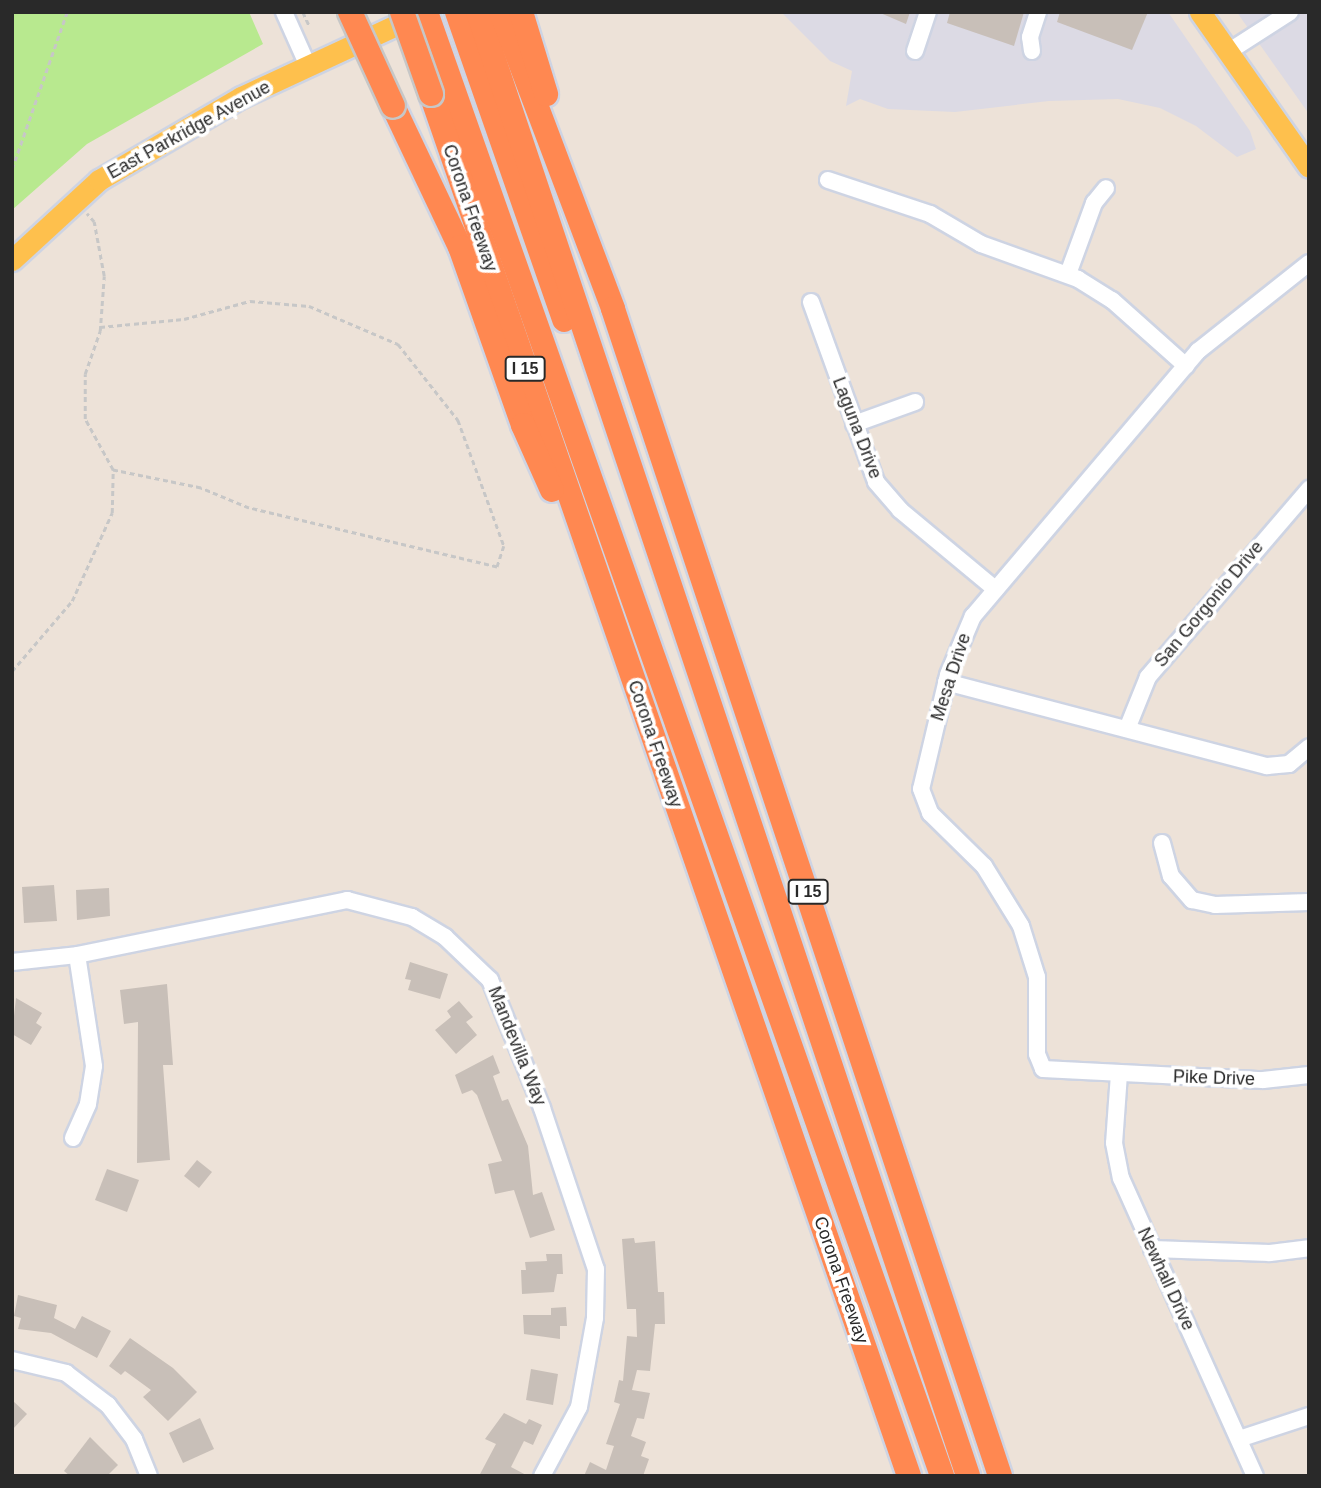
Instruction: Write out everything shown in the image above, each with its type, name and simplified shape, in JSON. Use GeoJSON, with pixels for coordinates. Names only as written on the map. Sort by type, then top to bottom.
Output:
{"type":"FeatureCollection","features":[{"type":"Feature","properties":{"kind":"highway"},"geometry":{"type":"LineString","coordinates":[[350,12],[460,247],[523,425],[620,644]]}},
{"type":"Feature","properties":{"kind":"highway","name":"Corona Freeway"},"geometry":{"type":"LineString","coordinates":[[402,12],[483,75]]}},
{"type":"Feature","properties":{"kind":"highway"},"geometry":{"type":"LineString","coordinates":[[425,12],[483,75]]}},
{"type":"Feature","properties":{"kind":"highway"},"geometry":{"type":"LineString","coordinates":[[444,12],[483,75]]}},
{"type":"Feature","properties":{"kind":"highway"},"geometry":{"type":"LineString","coordinates":[[457,12],[483,75],[614,464],[701,669],[842,1108],[968,1476]]}},
{"type":"Feature","properties":{"kind":"highway"},"geometry":{"type":"LineString","coordinates":[[478,12],[483,75],[662,674],[942,1476]]}},
{"type":"Feature","properties":{"kind":"highway","name":"Corona Freeway"},"geometry":{"type":"LineString","coordinates":[[501,12],[483,75],[620,644],[909,1476]]}},
{"type":"Feature","properties":{"kind":"highway"},"geometry":{"type":"LineString","coordinates":[[483,75],[520,12]]}},
{"type":"Feature","properties":{"kind":"highway","name":"I 15"},"geometry":{"type":"LineString","coordinates":[[483,75],[613,309],[1000,1476]]}},
{"type":"Feature","properties":{"kind":"main road","name":"East Parkridge Avenue"},"geometry":{"type":"LineString","coordinates":[[12,260],[99,180],[221,108],[425,12]]}},
{"type":"Feature","properties":{"kind":"main road"},"geometry":{"type":"LineString","coordinates":[[1200,12],[1309,167]]}},
{"type":"Feature","properties":{"kind":"street"},"geometry":{"type":"LineString","coordinates":[[284,12],[308,66]]}},
{"type":"Feature","properties":{"kind":"street"},"geometry":{"type":"LineString","coordinates":[[915,51],[928,12]]}},
{"type":"Feature","properties":{"kind":"street"},"geometry":{"type":"LineString","coordinates":[[1032,51],[1030,37],[1038,12]]}},
{"type":"Feature","properties":{"kind":"street"},"geometry":{"type":"LineString","coordinates":[[1228,51],[1290,12]]}},
{"type":"Feature","properties":{"kind":"street"},"geometry":{"type":"LineString","coordinates":[[828,180],[930,214],[981,244],[1068,274],[1112,300],[1186,366]]}},
{"type":"Feature","properties":{"kind":"street"},"geometry":{"type":"LineString","coordinates":[[1068,274],[1094,203],[1106,188]]}},
{"type":"Feature","properties":{"kind":"street","name":"Mesa Drive"},"geometry":{"type":"LineString","coordinates":[[1119,1074],[1048,1072],[1039,1064],[1037,977],[1021,926],[999,885],[934,819],[922,796],[922,774],[946,682],[965,630],[995,589],[1186,366],[1223,328],[1309,263]]}},
{"type":"Feature","properties":{"kind":"street","name":"Laguna Drive"},"geometry":{"type":"LineString","coordinates":[[811,302],[869,468],[886,495],[995,589]]}},
{"type":"Feature","properties":{"kind":"street"},"geometry":{"type":"LineString","coordinates":[[854,424],[915,402]]}},
{"type":"Feature","properties":{"kind":"street","name":"San Gorgonio Drive"},"geometry":{"type":"LineString","coordinates":[[1127,729],[1148,677],[1309,489]]}},
{"type":"Feature","properties":{"kind":"street"},"geometry":{"type":"LineString","coordinates":[[946,682],[1281,766],[1296,761],[1309,747]]}},
{"type":"Feature","properties":{"kind":"street"},"geometry":{"type":"LineString","coordinates":[[1162,843],[1180,891],[1192,901],[1215,905],[1309,902]]}},
{"type":"Feature","properties":{"kind":"street","name":"Mandevilla Way"},"geometry":{"type":"LineString","coordinates":[[12,962],[77,955],[347,900],[412,916],[445,937],[491,980],[542,1108],[596,1269],[595,1318],[579,1407],[542,1476]]}},
{"type":"Feature","properties":{"kind":"street"},"geometry":{"type":"LineString","coordinates":[[74,1138],[89,1104],[94,1066],[77,955]]}},
{"type":"Feature","properties":{"kind":"street","name":"Pike Drive"},"geometry":{"type":"LineString","coordinates":[[1119,1074],[1263,1080],[1309,1074]]}},
{"type":"Feature","properties":{"kind":"street","name":"Newhall Drive"},"geometry":{"type":"LineString","coordinates":[[1119,1074],[1115,1156],[1152,1249],[1255,1476]]}},
{"type":"Feature","properties":{"kind":"street"},"geometry":{"type":"LineString","coordinates":[[1152,1249],[1270,1253],[1309,1248]]}},
{"type":"Feature","properties":{"kind":"street"},"geometry":{"type":"LineString","coordinates":[[12,1360],[66,1373],[108,1405],[134,1439],[149,1476]]}},
{"type":"Feature","properties":{"kind":"street"},"geometry":{"type":"LineString","coordinates":[[1239,1439],[1309,1416]]}},
{"type":"Feature","properties":{"kind":"path"},"geometry":{"type":"LineString","coordinates":[[12,169],[67,12]]}},
{"type":"Feature","properties":{"kind":"path"},"geometry":{"type":"LineString","coordinates":[[303,12],[309,25]]}},
{"type":"Feature","properties":{"kind":"path"},"geometry":{"type":"LineString","coordinates":[[12,671],[72,601],[112,513],[113,470],[85,419],[85,374],[100,327],[103,276],[94,222],[76,201]]}},
{"type":"Feature","properties":{"kind":"path"},"geometry":{"type":"LineString","coordinates":[[100,327],[184,319],[250,301],[309,306],[398,344],[458,420],[505,545],[497,566],[248,508],[201,488],[113,470]]}},
{"type":"Feature","properties":{"kind":"shaded area"},"geometry":{"type":"Polygon","coordinates":[[[781,12],[1168,12],[1250,131],[1256,149],[1237,157],[1196,126],[1160,108],[1118,99],[1049,101],[955,112],[888,109],[860,99],[846,106],[852,71],[830,61],[781,12]]]}},
{"type":"Feature","properties":{"kind":"shaded area"},"geometry":{"type":"Polygon","coordinates":[[[1237,12],[1309,12],[1309,114],[1243,21],[1237,12]]]}},
{"type":"Feature","properties":{"kind":"green space"},"geometry":{"type":"Polygon","coordinates":[[[12,12],[249,12],[263,44],[87,144],[12,210],[12,12]]]}},
{"type":"Feature","properties":{"kind":"building"},"geometry":{"type":"Polygon","coordinates":[[[878,12],[910,12],[906,24],[878,12]]]}},
{"type":"Feature","properties":{"kind":"building"},"geometry":{"type":"Polygon","coordinates":[[[950,12],[1024,12],[1014,46],[947,23],[950,12]]]}},
{"type":"Feature","properties":{"kind":"building"},"geometry":{"type":"Polygon","coordinates":[[[1060,12],[1148,12],[1132,50],[1057,22],[1060,12]]]}},
{"type":"Feature","properties":{"kind":"building"},"geometry":{"type":"Polygon","coordinates":[[[54,885],[57,921],[24,923],[22,887],[54,885]]]}},
{"type":"Feature","properties":{"kind":"building"},"geometry":{"type":"Polygon","coordinates":[[[109,888],[110,916],[77,920],[76,890],[109,888]]]}},
{"type":"Feature","properties":{"kind":"building"},"geometry":{"type":"Polygon","coordinates":[[[410,962],[448,974],[440,999],[408,990],[411,980],[405,979],[410,962]]]}},
{"type":"Feature","properties":{"kind":"building"},"geometry":{"type":"Polygon","coordinates":[[[167,984],[173,1065],[163,1065],[170,1160],[137,1163],[138,1022],[124,1024],[120,990],[167,984]]]}},
{"type":"Feature","properties":{"kind":"building"},"geometry":{"type":"Polygon","coordinates":[[[16,998],[42,1013],[36,1023],[42,1027],[31,1045],[12,1034],[16,998]]]}},
{"type":"Feature","properties":{"kind":"building"},"geometry":{"type":"Polygon","coordinates":[[[459,1001],[473,1017],[466,1022],[477,1035],[456,1054],[435,1030],[451,1017],[447,1011],[459,1001]]]}},
{"type":"Feature","properties":{"kind":"building"},"geometry":{"type":"Polygon","coordinates":[[[493,1055],[500,1073],[493,1076],[502,1101],[508,1099],[528,1146],[533,1195],[542,1192],[555,1230],[530,1238],[514,1190],[495,1194],[488,1164],[502,1161],[477,1095],[472,1090],[462,1094],[455,1075],[493,1055]]]}},
{"type":"Feature","properties":{"kind":"building"},"geometry":{"type":"Polygon","coordinates":[[[197,1160],[212,1172],[199,1188],[184,1176],[197,1160]]]}},
{"type":"Feature","properties":{"kind":"building"},"geometry":{"type":"Polygon","coordinates":[[[107,1169],[139,1180],[127,1212],[95,1200],[107,1169]]]}},
{"type":"Feature","properties":{"kind":"building"},"geometry":{"type":"Polygon","coordinates":[[[634,1238],[635,1243],[655,1241],[658,1292],[664,1292],[665,1324],[655,1324],[650,1371],[637,1370],[632,1390],[650,1393],[644,1419],[637,1418],[631,1436],[646,1442],[641,1456],[649,1459],[643,1476],[584,1476],[590,1462],[606,1470],[614,1446],[606,1444],[620,1404],[614,1402],[619,1380],[623,1381],[627,1336],[637,1337],[636,1309],[627,1309],[622,1239],[634,1238]]]}},
{"type":"Feature","properties":{"kind":"building"},"geometry":{"type":"Polygon","coordinates":[[[546,1254],[562,1254],[563,1274],[557,1274],[554,1292],[522,1294],[521,1270],[526,1270],[525,1262],[547,1261],[546,1254]]]}},
{"type":"Feature","properties":{"kind":"building"},"geometry":{"type":"Polygon","coordinates":[[[18,1295],[57,1305],[54,1318],[75,1329],[82,1316],[111,1331],[97,1358],[51,1333],[18,1329],[21,1318],[14,1316],[18,1295]]]}},
{"type":"Feature","properties":{"kind":"building"},"geometry":{"type":"Polygon","coordinates":[[[566,1307],[567,1326],[560,1326],[560,1339],[524,1334],[523,1315],[551,1315],[551,1308],[566,1307]]]}},
{"type":"Feature","properties":{"kind":"building"},"geometry":{"type":"Polygon","coordinates":[[[130,1338],[173,1368],[197,1392],[168,1421],[143,1397],[151,1390],[125,1371],[121,1375],[109,1366],[130,1338]]]}},
{"type":"Feature","properties":{"kind":"building"},"geometry":{"type":"Polygon","coordinates":[[[531,1369],[558,1374],[553,1405],[526,1400],[531,1369]]]}},
{"type":"Feature","properties":{"kind":"building"},"geometry":{"type":"Polygon","coordinates":[[[12,1400],[27,1414],[12,1430],[12,1400]]]}},
{"type":"Feature","properties":{"kind":"building"},"geometry":{"type":"Polygon","coordinates":[[[504,1413],[526,1424],[529,1419],[542,1425],[533,1445],[524,1441],[511,1467],[528,1476],[479,1476],[496,1444],[485,1439],[504,1413]]]}},
{"type":"Feature","properties":{"kind":"building"},"geometry":{"type":"Polygon","coordinates":[[[200,1418],[214,1449],[183,1463],[169,1433],[200,1418]]]}},
{"type":"Feature","properties":{"kind":"building"},"geometry":{"type":"Polygon","coordinates":[[[90,1437],[118,1465],[107,1476],[70,1476],[64,1471],[90,1437]]]}}]}
